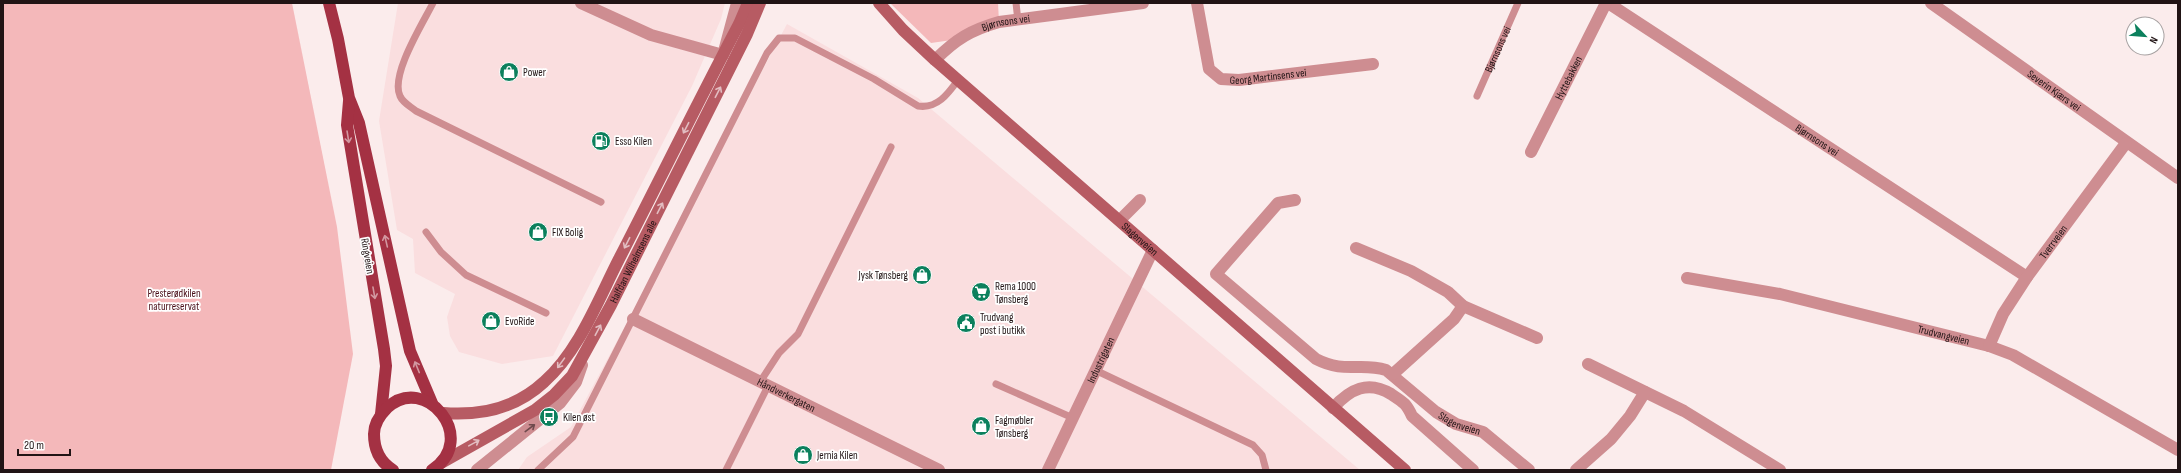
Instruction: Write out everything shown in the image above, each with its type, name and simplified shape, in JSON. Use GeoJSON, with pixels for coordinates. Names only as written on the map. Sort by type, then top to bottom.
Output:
{"type":"FeatureCollection","features":[{"type":"Feature","properties":{"kind":"main road","name":"Ringveien"},"geometry":{"type":"LineString","coordinates":[[329,3],[338,39],[349,98],[359,123],[410,351],[432,403]]}},
{"type":"Feature","properties":{"kind":"main road","name":"Halfdan Wilhelmsens alle"},"geometry":{"type":"LineString","coordinates":[[443,413],[483,413],[502,407],[526,396],[544,382],[560,365],[589,318],[748,3]]}},
{"type":"Feature","properties":{"kind":"main road","name":"Halfdan Wilhelmsens alle"},"geometry":{"type":"LineString","coordinates":[[437,467],[540,406],[554,395],[572,376],[587,351],[740,48],[760,3]]}},
{"type":"Feature","properties":{"kind":"main road","name":"Slagenveien"},"geometry":{"type":"LineString","coordinates":[[879,3],[903,30],[935,60],[1405,470]]}},
{"type":"Feature","properties":{"kind":"main road","name":"Ringveien"},"geometry":{"type":"LineString","coordinates":[[349,98],[346,125],[386,366],[381,414],[374,431],[375,445],[385,470]]}},
{"type":"Feature","properties":{"kind":"main road","name":"Ringveien"},"geometry":{"type":"LineString","coordinates":[[381,414],[392,404],[405,399],[419,398],[432,403],[443,413],[450,425],[451,438],[448,452],[437,467]]}},
{"type":"Feature","properties":{"kind":"main road"},"geometry":{"type":"LineString","coordinates":[[380,458],[393,470]]}},
{"type":"Feature","properties":{"kind":"street"},"geometry":{"type":"LineString","coordinates":[[581,3],[651,35],[723,55],[737,3]]}},
{"type":"Feature","properties":{"kind":"street","name":"Bjørnsons vei"},"geometry":{"type":"LineString","coordinates":[[935,60],[950,44],[976,28],[999,22],[1018,21],[1088,7],[1143,3]]}},
{"type":"Feature","properties":{"kind":"street","name":"Georg Martinsens vei"},"geometry":{"type":"LineString","coordinates":[[1197,3],[1209,69],[1221,79],[1239,80],[1374,64]]}},
{"type":"Feature","properties":{"kind":"street","name":"Bjørnsons vei"},"geometry":{"type":"LineString","coordinates":[[1607,3],[2027,276]]}},
{"type":"Feature","properties":{"kind":"street","name":"Hyttebakken"},"geometry":{"type":"LineString","coordinates":[[1531,152],[1607,3]]}},
{"type":"Feature","properties":{"kind":"street","name":"Severin Kjærs vei"},"geometry":{"type":"LineString","coordinates":[[1931,3],[2126,143],[2178,178]]}},
{"type":"Feature","properties":{"kind":"street","name":"Tverrveien"},"geometry":{"type":"LineString","coordinates":[[1989,346],[2003,314],[2027,276],[2126,143]]}},
{"type":"Feature","properties":{"kind":"street"},"geometry":{"type":"LineString","coordinates":[[1120,220],[1140,200]]}},
{"type":"Feature","properties":{"kind":"street","name":"Slagenveien"},"geometry":{"type":"LineString","coordinates":[[1295,200],[1278,203],[1216,274],[1316,359],[1327,365],[1343,369],[1378,367],[1393,374],[1436,412],[1456,424],[1483,432],[1529,470]]}},
{"type":"Feature","properties":{"kind":"street"},"geometry":{"type":"LineString","coordinates":[[1356,248],[1411,271],[1448,292],[1463,306],[1537,338]]}},
{"type":"Feature","properties":{"kind":"street","name":"Industrigaten"},"geometry":{"type":"LineString","coordinates":[[1048,470],[1153,250]]}},
{"type":"Feature","properties":{"kind":"street","name":"Trudvangveien"},"geometry":{"type":"LineString","coordinates":[[1687,278],[1780,294],[1989,346],[2013,355],[2178,450]]}},
{"type":"Feature","properties":{"kind":"street"},"geometry":{"type":"LineString","coordinates":[[1393,374],[1454,318],[1463,306]]}},
{"type":"Feature","properties":{"kind":"street","name":"Håndverkergaten"},"geometry":{"type":"LineString","coordinates":[[633,319],[939,470]]}},
{"type":"Feature","properties":{"kind":"street"},"geometry":{"type":"LineString","coordinates":[[477,470],[560,403],[576,382],[587,351]]}},
{"type":"Feature","properties":{"kind":"street"},"geometry":{"type":"LineString","coordinates":[[1588,364],[1705,423],[1780,470]]}},
{"type":"Feature","properties":{"kind":"street"},"geometry":{"type":"LineString","coordinates":[[1333,408],[1341,399],[1365,387],[1381,388],[1406,404],[1418,405],[1423,401]]}},
{"type":"Feature","properties":{"kind":"street"},"geometry":{"type":"LineString","coordinates":[[1576,470],[1611,439],[1630,416],[1645,392]]}},
{"type":"Feature","properties":{"kind":"street"},"geometry":{"type":"LineString","coordinates":[[1406,404],[1412,416],[1473,470]]}},
{"type":"Feature","properties":{"kind":"lane"},"geometry":{"type":"LineString","coordinates":[[433,3],[402,65],[398,83],[399,95],[405,103],[416,111],[601,202]]}},
{"type":"Feature","properties":{"kind":"lane"},"geometry":{"type":"LineString","coordinates":[[1016,3],[1018,21]]}},
{"type":"Feature","properties":{"kind":"lane","name":"Bjørnsons vei"},"geometry":{"type":"LineString","coordinates":[[1477,96],[1518,3]]}},
{"type":"Feature","properties":{"kind":"lane"},"geometry":{"type":"LineString","coordinates":[[538,470],[573,437],[767,53],[779,38],[795,38],[874,79],[918,106],[926,107],[946,97],[958,80]]}},
{"type":"Feature","properties":{"kind":"lane"},"geometry":{"type":"LineString","coordinates":[[726,470],[779,353],[798,334],[891,147]]}},
{"type":"Feature","properties":{"kind":"lane"},"geometry":{"type":"LineString","coordinates":[[426,232],[441,252],[466,275],[546,313]]}},
{"type":"Feature","properties":{"kind":"lane"},"geometry":{"type":"LineString","coordinates":[[1095,370],[1253,445],[1262,455],[1266,470]]}},
{"type":"Feature","properties":{"kind":"lane"},"geometry":{"type":"LineString","coordinates":[[996,384],[1073,418]]}},
{"type":"Feature","properties":{"kind":"shaded area"},"geometry":{"type":"Polygon","coordinates":[[[398,3],[725,3],[721,19],[692,86],[553,356],[502,364],[459,352],[450,336],[447,317],[455,294],[415,273],[413,239],[397,230],[379,121],[398,3]]]}},
{"type":"Feature","properties":{"kind":"shaded area"},"geometry":{"type":"Polygon","coordinates":[[[787,24],[918,98],[1360,470],[518,470],[527,457],[571,427],[787,24]]]}},
{"type":"Feature","properties":{"kind":"green space","name":"Presterødkilen naturreservat"},"geometry":{"type":"Polygon","coordinates":[[[3,3],[292,3],[337,227],[353,354],[331,470],[3,470],[3,3]]]}},
{"type":"Feature","properties":{"kind":"green space"},"geometry":{"type":"Polygon","coordinates":[[[890,3],[998,3],[999,22],[959,39],[931,43],[890,3]]]}},
{"type":"Feature","properties":{"kind":"place","name":"Power"},"geometry":{"type":"Point","coordinates":[509,72]}},
{"type":"Feature","properties":{"kind":"place","name":"Esso Kilen"},"geometry":{"type":"Point","coordinates":[601,141]}},
{"type":"Feature","properties":{"kind":"place","name":"FIX Bolig"},"geometry":{"type":"Point","coordinates":[538,232]}},
{"type":"Feature","properties":{"kind":"place","name":"Jysk Tønsberg"},"geometry":{"type":"Point","coordinates":[922,275]}},
{"type":"Feature","properties":{"kind":"place","name":"Rema 1000 Tønsberg"},"geometry":{"type":"Point","coordinates":[981,292]}},
{"type":"Feature","properties":{"kind":"place","name":"EvoRide"},"geometry":{"type":"Point","coordinates":[491,321]}},
{"type":"Feature","properties":{"kind":"place","name":"Trudvang post i butikk"},"geometry":{"type":"Point","coordinates":[966,323]}},
{"type":"Feature","properties":{"kind":"place","name":"Kilen øst"},"geometry":{"type":"Point","coordinates":[549,417]}},
{"type":"Feature","properties":{"kind":"place","name":"Fagmøbler Tønsberg"},"geometry":{"type":"Point","coordinates":[981,426]}},
{"type":"Feature","properties":{"kind":"place","name":"Jernia Kilen"},"geometry":{"type":"Point","coordinates":[803,455]}}]}
